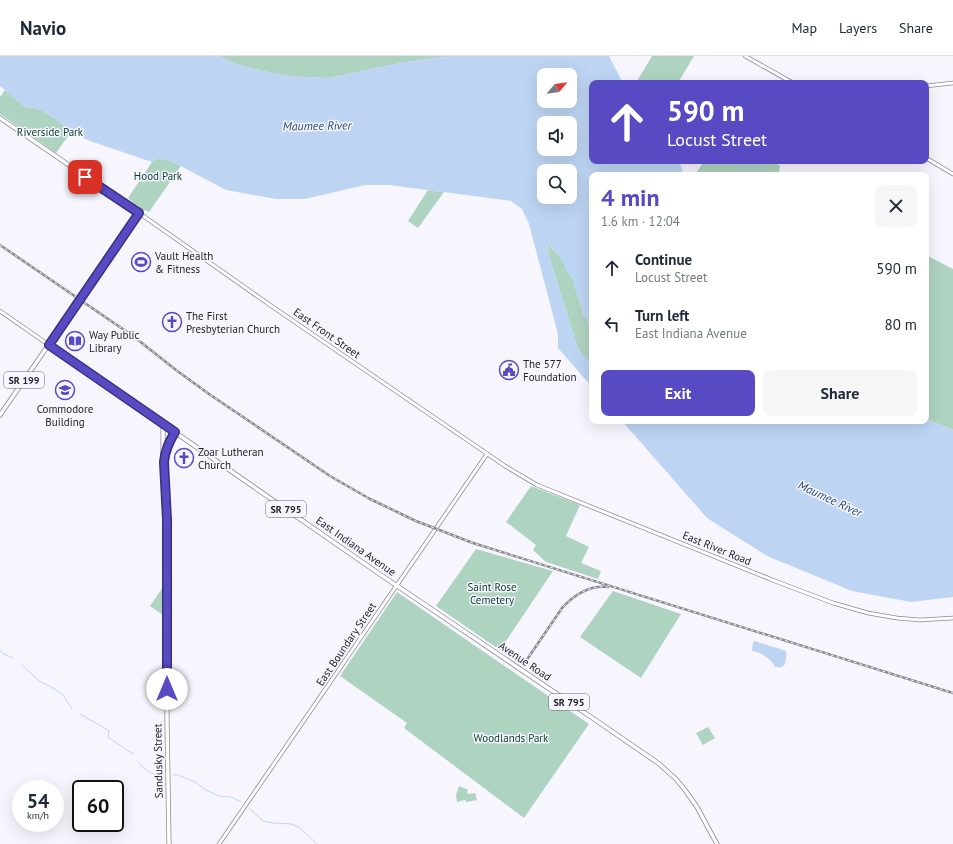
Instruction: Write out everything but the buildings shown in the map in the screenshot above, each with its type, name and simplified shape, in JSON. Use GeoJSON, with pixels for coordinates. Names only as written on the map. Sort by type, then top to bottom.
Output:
{"type":"FeatureCollection","features":[{"type":"Feature","properties":{"kind":"main road"},"geometry":{"type":"LineString","coordinates":[[745,56],[788,80]]}},
{"type":"Feature","properties":{"kind":"main road"},"geometry":{"type":"LineString","coordinates":[[929,86],[953,83]]}},
{"type":"Feature","properties":{"kind":"main road"},"geometry":{"type":"LineString","coordinates":[[0,118],[139,213],[49,345],[0,311]]}},
{"type":"Feature","properties":{"kind":"main road"},"geometry":{"type":"LineString","coordinates":[[929,160],[953,174]]}},
{"type":"Feature","properties":{"kind":"main road","name":"East Front Street"},"geometry":{"type":"LineString","coordinates":[[139,213],[487,454]]}},
{"type":"Feature","properties":{"kind":"main road","name":"SR 199"},"geometry":{"type":"LineString","coordinates":[[0,415],[49,345]]}},
{"type":"Feature","properties":{"kind":"main road","name":"East Indiana Avenue"},"geometry":{"type":"LineString","coordinates":[[49,345],[397,585]]}},
{"type":"Feature","properties":{"kind":"main road","name":"Sandusky Street"},"geometry":{"type":"LineString","coordinates":[[161,423],[163,433],[167,520],[167,722],[169,844]]}},
{"type":"Feature","properties":{"kind":"main road"},"geometry":{"type":"LineString","coordinates":[[164,462],[168,444],[175,432]]}},
{"type":"Feature","properties":{"kind":"main road","name":"East Boundary Street"},"geometry":{"type":"LineString","coordinates":[[219,844],[487,454]]}},
{"type":"Feature","properties":{"kind":"main road","name":"East River Road"},"geometry":{"type":"LineString","coordinates":[[487,454],[516,474],[547,490],[816,597],[851,608],[885,616],[920,620],[953,618]]}},
{"type":"Feature","properties":{"kind":"main road","name":"Avenue Road"},"geometry":{"type":"LineString","coordinates":[[397,585],[645,754],[668,772],[681,784],[692,799],[717,844]]}},
{"type":"Feature","properties":{"kind":"green space"},"geometry":{"type":"Polygon","coordinates":[[[219,56],[452,56],[406,62],[329,78],[291,77],[235,64],[219,56]]]}},
{"type":"Feature","properties":{"kind":"green space"},"geometry":{"type":"Polygon","coordinates":[[[652,56],[694,56],[680,80],[638,80],[652,56]]]}},
{"type":"Feature","properties":{"kind":"green space","name":"Riverside Park"},"geometry":{"type":"Polygon","coordinates":[[[5,90],[25,107],[42,110],[60,122],[71,132],[56,153],[0,114],[0,97],[5,90]]]}},
{"type":"Feature","properties":{"kind":"green space","name":"Hood Park"},"geometry":{"type":"Polygon","coordinates":[[[157,158],[171,161],[181,166],[149,212],[137,207],[139,206],[128,198],[152,162],[157,158]]]}},
{"type":"Feature","properties":{"kind":"green space"},"geometry":{"type":"Polygon","coordinates":[[[702,164],[777,164],[780,166],[779,171],[780,172],[697,172],[702,164]]]}},
{"type":"Feature","properties":{"kind":"green space"},"geometry":{"type":"Polygon","coordinates":[[[428,190],[444,192],[418,228],[408,221],[428,190]]]}},
{"type":"Feature","properties":{"kind":"green space"},"geometry":{"type":"Polygon","coordinates":[[[547,244],[562,260],[568,273],[575,282],[574,284],[584,316],[587,319],[589,327],[589,361],[582,354],[577,346],[549,256],[547,244]]]}},
{"type":"Feature","properties":{"kind":"green space"},"geometry":{"type":"Polygon","coordinates":[[[929,257],[953,269],[953,430],[929,420],[929,257]]]}},
{"type":"Feature","properties":{"kind":"green space"},"geometry":{"type":"Polygon","coordinates":[[[531,486],[580,505],[566,536],[589,547],[581,563],[601,571],[598,579],[546,562],[533,550],[536,545],[506,522],[531,486]]]}},
{"type":"Feature","properties":{"kind":"green space","name":"Saint Rose Cemetery"},"geometry":{"type":"Polygon","coordinates":[[[476,549],[553,571],[500,650],[436,606],[476,549]]]}},
{"type":"Feature","properties":{"kind":"green space"},"geometry":{"type":"Polygon","coordinates":[[[163,587],[164,588],[164,616],[150,606],[163,587]]]}},
{"type":"Feature","properties":{"kind":"green space"},"geometry":{"type":"Polygon","coordinates":[[[613,591],[681,614],[641,678],[580,637],[613,591]]]}},
{"type":"Feature","properties":{"kind":"green space","name":"Woodlands Park"},"geometry":{"type":"Polygon","coordinates":[[[397,592],[589,724],[524,818],[404,728],[407,723],[340,676],[397,592]]]}},
{"type":"Feature","properties":{"kind":"green space"},"geometry":{"type":"Polygon","coordinates":[[[170,680],[182,688],[171,702],[170,701],[170,680]]]}},
{"type":"Feature","properties":{"kind":"green space"},"geometry":{"type":"Polygon","coordinates":[[[708,727],[715,738],[703,745],[696,733],[708,727]]]}},
{"type":"Feature","properties":{"kind":"green space"},"geometry":{"type":"Polygon","coordinates":[[[459,786],[468,790],[467,794],[475,793],[477,800],[457,802],[456,795],[459,786]]]}},
{"type":"Feature","properties":{"kind":"water","name":"Maumee River"},"geometry":{"type":"Polygon","coordinates":[[[0,56],[219,56],[235,64],[263,71],[291,76],[329,78],[406,62],[452,56],[609,56],[621,80],[589,80],[589,164],[680,164],[683,172],[589,172],[589,327],[574,285],[574,280],[569,274],[564,263],[547,244],[549,256],[576,343],[582,354],[589,361],[589,384],[558,348],[558,334],[529,224],[522,209],[511,201],[389,185],[365,185],[305,199],[276,199],[226,190],[171,161],[157,158],[152,162],[90,141],[71,132],[60,122],[42,110],[25,107],[0,86],[0,56]]]}},
{"type":"Feature","properties":{"kind":"water","name":"Maumee River"},"geometry":{"type":"Polygon","coordinates":[[[929,420],[953,430],[953,597],[911,602],[852,591],[767,556],[707,518],[625,424],[929,424],[929,420]]]}},
{"type":"Feature","properties":{"kind":"water"},"geometry":{"type":"Polygon","coordinates":[[[755,641],[786,651],[786,660],[783,666],[775,667],[765,656],[752,651],[753,642],[755,641]]]}},
{"type":"Feature","properties":{"kind":"waterway"},"geometry":{"type":"LineString","coordinates":[[0,650],[2,653],[13,658]]}},
{"type":"Feature","properties":{"kind":"waterway"},"geometry":{"type":"LineString","coordinates":[[21,664],[39,681],[63,695],[72,709]]}},
{"type":"Feature","properties":{"kind":"waterway"},"geometry":{"type":"LineString","coordinates":[[80,714],[109,731],[109,738],[133,754]]}},
{"type":"Feature","properties":{"kind":"waterway"},"geometry":{"type":"LineString","coordinates":[[138,762],[151,773],[162,775]]}},
{"type":"Feature","properties":{"kind":"waterway"},"geometry":{"type":"LineString","coordinates":[[173,775],[178,775],[195,782],[206,790],[219,796],[231,797],[241,802]]}},
{"type":"Feature","properties":{"kind":"waterway"},"geometry":{"type":"LineString","coordinates":[[249,808],[263,821],[291,824],[299,827],[317,844]]}},
{"type":"Feature","properties":{"kind":"railway"},"geometry":{"type":"LineString","coordinates":[[0,245],[133,336],[209,394],[330,476],[370,499],[416,521],[473,543],[953,693]]}},
{"type":"Feature","properties":{"kind":"railway"},"geometry":{"type":"LineString","coordinates":[[526,661],[567,603],[577,595],[589,589],[608,587]]}},
{"type":"Feature","properties":{"kind":"place","name":"Vault Health & Fitness"},"geometry":{"type":"Point","coordinates":[141,262]}},
{"type":"Feature","properties":{"kind":"place","name":"The First Presbyterian Church"},"geometry":{"type":"Point","coordinates":[172,322]}},
{"type":"Feature","properties":{"kind":"place","name":"Way Public Library"},"geometry":{"type":"Point","coordinates":[75,341]}},
{"type":"Feature","properties":{"kind":"place","name":"The 577 Foundation"},"geometry":{"type":"Point","coordinates":[509,370]}},
{"type":"Feature","properties":{"kind":"place","name":"Commodore Building"},"geometry":{"type":"Point","coordinates":[65,390]}},
{"type":"Feature","properties":{"kind":"place","name":"Zoar Lutheran Church"},"geometry":{"type":"Point","coordinates":[184,458]}},
{"type":"Feature","properties":{"kind":"route"},"geometry":{"type":"LineString","coordinates":[[85,177],[139,213],[49,345],[175,432],[168,444],[164,462],[167,520],[167,689]]}}]}
